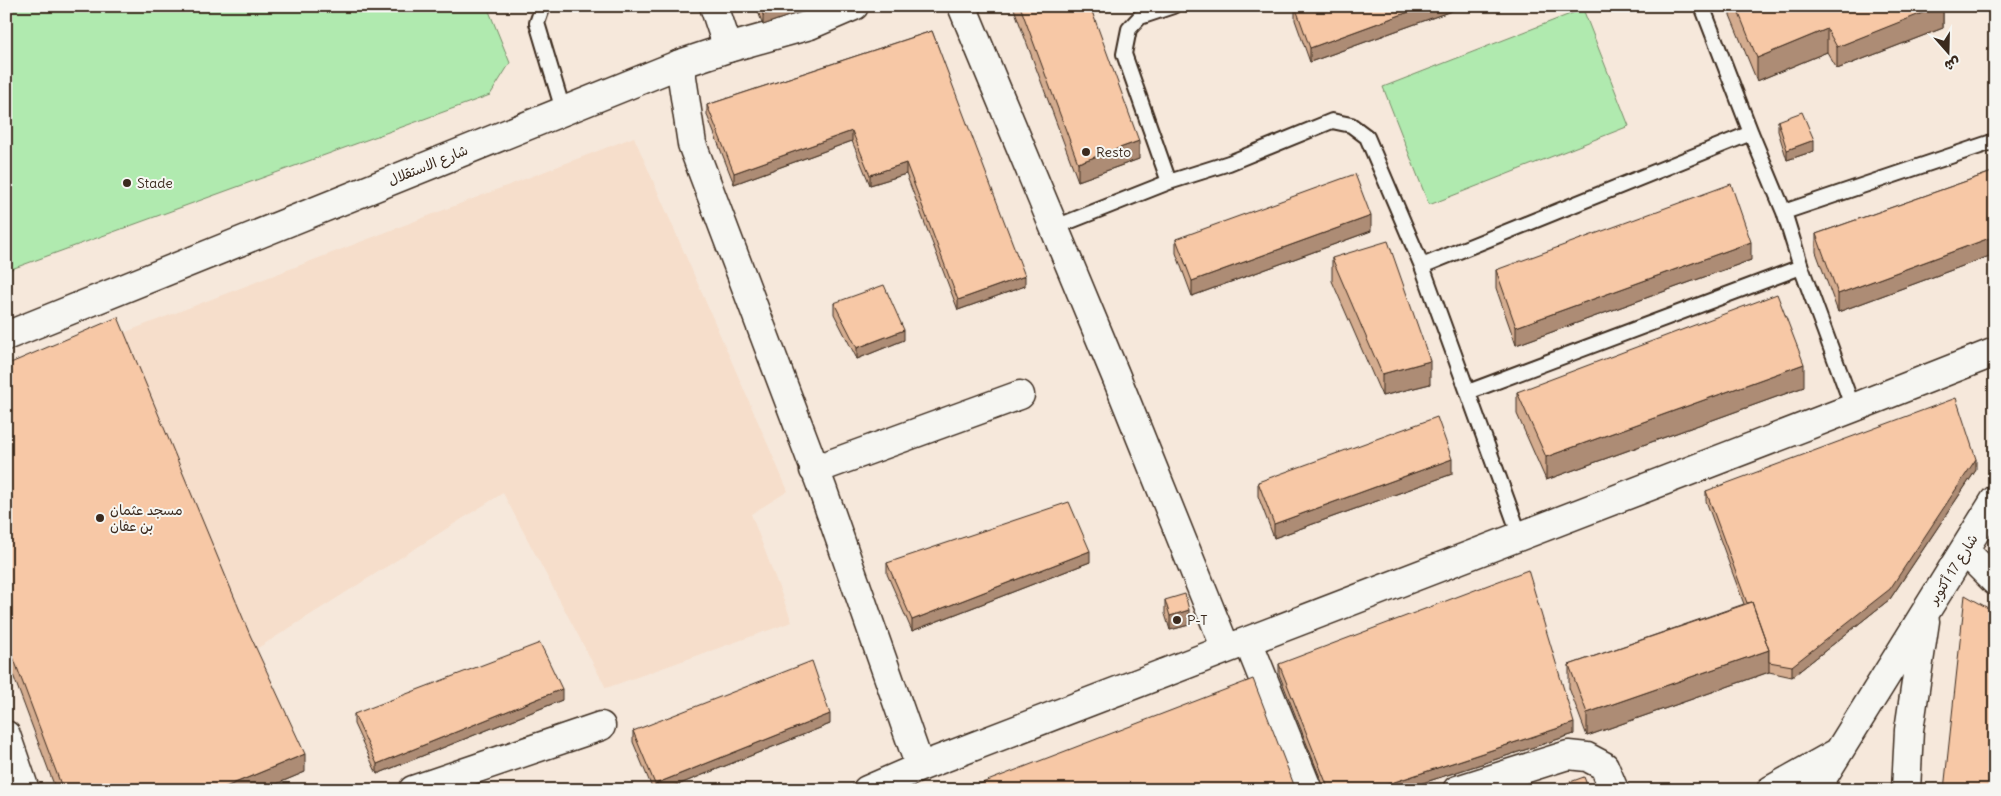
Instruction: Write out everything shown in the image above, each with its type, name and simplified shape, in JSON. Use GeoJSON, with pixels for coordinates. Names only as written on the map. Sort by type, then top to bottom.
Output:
{"type":"FeatureCollection","features":[{"type":"Feature","properties":{"kind":"street"},"geometry":{"type":"LineString","coordinates":[[714,6],[728,48]]}},
{"type":"Feature","properties":{"kind":"street","name":"شارع الاستقلال"},"geometry":{"type":"LineString","coordinates":[[6,336],[680,64],[728,48],[810,25],[854,6]]}},
{"type":"Feature","properties":{"kind":"street"},"geometry":{"type":"LineString","coordinates":[[962,6],[1115,374],[1237,645],[1308,790]]}},
{"type":"Feature","properties":{"kind":"street"},"geometry":{"type":"LineString","coordinates":[[680,64],[692,144],[814,470],[912,777]]}},
{"type":"Feature","properties":{"kind":"street"},"geometry":{"type":"LineString","coordinates":[[866,790],[912,777],[1237,645],[1995,352]]}},
{"type":"Feature","properties":{"kind":"street"},"geometry":{"type":"LineString","coordinates":[[814,470],[1020,395]]}},
{"type":"Feature","properties":{"kind":"street","name":"شارع 17 أكتوبر"},"geometry":{"type":"LineString","coordinates":[[1815,790],[1995,500]]}},
{"type":"Feature","properties":{"kind":"street"},"geometry":{"type":"LineString","coordinates":[[1965,550],[1995,581]]}},
{"type":"Feature","properties":{"kind":"street"},"geometry":{"type":"LineString","coordinates":[[1906,790],[1909,730],[1926,612]]}},
{"type":"Feature","properties":{"kind":"street"},"geometry":{"type":"LineString","coordinates":[[413,790],[601,726]]}},
{"type":"Feature","properties":{"kind":"street"},"geometry":{"type":"LineString","coordinates":[[6,736],[26,790]]}},
{"type":"Feature","properties":{"kind":"street"},"geometry":{"type":"LineString","coordinates":[[1771,790],[1837,754]]}},
{"type":"Feature","properties":{"kind":"street"},"geometry":{"type":"LineString","coordinates":[[1457,790],[1568,755],[1587,758],[1604,766],[1614,790]]}},
{"type":"Feature","properties":{"kind":"lane"},"geometry":{"type":"LineString","coordinates":[[543,6],[537,23],[563,110]]}},
{"type":"Feature","properties":{"kind":"lane"},"geometry":{"type":"LineString","coordinates":[[1169,182],[1124,54],[1129,29],[1140,17],[1172,6]]}},
{"type":"Feature","properties":{"kind":"lane"},"geometry":{"type":"LineString","coordinates":[[1702,6],[1784,212],[1800,266],[1853,408]]}},
{"type":"Feature","properties":{"kind":"lane"},"geometry":{"type":"LineString","coordinates":[[1053,228],[1169,182],[1229,164],[1332,121],[1351,125],[1367,137],[1422,266],[1520,536]]}},
{"type":"Feature","properties":{"kind":"lane"},"geometry":{"type":"LineString","coordinates":[[1422,266],[1751,133]]}},
{"type":"Feature","properties":{"kind":"lane"},"geometry":{"type":"LineString","coordinates":[[1784,212],[1995,141]]}},
{"type":"Feature","properties":{"kind":"lane"},"geometry":{"type":"LineString","coordinates":[[1468,392],[1800,266]]}},
{"type":"Feature","properties":{"kind":"shaded area"},"geometry":{"type":"Polygon","coordinates":[[[634,137],[788,491],[751,514],[792,622],[606,688],[503,493],[250,653],[118,335],[634,137]]]}},
{"type":"Feature","properties":{"kind":"green space","name":"Stade"},"geometry":{"type":"Polygon","coordinates":[[[6,6],[487,6],[510,63],[490,95],[6,271],[6,6]]]}},
{"type":"Feature","properties":{"kind":"green space"},"geometry":{"type":"Polygon","coordinates":[[[1583,9],[1629,126],[1429,205],[1383,87],[1583,9]]]}},
{"type":"Feature","properties":{"kind":"building"},"geometry":{"type":"Polygon","coordinates":[[[760,6],[787,6],[763,15],[760,6]]]}},
{"type":"Feature","properties":{"kind":"building"},"geometry":{"type":"Polygon","coordinates":[[[1020,6],[1090,6],[1139,141],[1078,163],[1020,6]]]}},
{"type":"Feature","properties":{"kind":"building"},"geometry":{"type":"Polygon","coordinates":[[[1295,6],[1425,6],[1310,48],[1295,6]]]}},
{"type":"Feature","properties":{"kind":"building"},"geometry":{"type":"Polygon","coordinates":[[[1736,6],[1940,6],[1837,47],[1827,29],[1757,58],[1736,6]]]}},
{"type":"Feature","properties":{"kind":"building"},"geometry":{"type":"Polygon","coordinates":[[[932,31],[1025,276],[958,300],[906,163],[870,175],[852,131],[734,173],[707,105],[932,31]]]}},
{"type":"Feature","properties":{"kind":"building"},"geometry":{"type":"Polygon","coordinates":[[[1802,112],[1814,140],[1787,150],[1778,121],[1802,112]]]}},
{"type":"Feature","properties":{"kind":"building"},"geometry":{"type":"Polygon","coordinates":[[[1995,171],[1995,236],[1838,294],[1816,234],[1995,171]]]}},
{"type":"Feature","properties":{"kind":"building"},"geometry":{"type":"Polygon","coordinates":[[[1355,174],[1371,216],[1192,281],[1176,239],[1355,174]]]}},
{"type":"Feature","properties":{"kind":"building"},"geometry":{"type":"Polygon","coordinates":[[[1731,184],[1751,242],[1516,327],[1496,270],[1731,184]]]}},
{"type":"Feature","properties":{"kind":"building"},"geometry":{"type":"Polygon","coordinates":[[[1388,241],[1430,361],[1382,374],[1332,258],[1388,241]]]}},
{"type":"Feature","properties":{"kind":"building"},"geometry":{"type":"Polygon","coordinates":[[[884,285],[904,330],[857,348],[834,303],[884,285]]]}},
{"type":"Feature","properties":{"kind":"building"},"geometry":{"type":"Polygon","coordinates":[[[1777,294],[1804,364],[1546,457],[1517,392],[1777,294]]]}},
{"type":"Feature","properties":{"kind":"building","name":"مسجد عثمان بن عفان"},"geometry":{"type":"Polygon","coordinates":[[[118,317],[250,635],[305,754],[218,790],[63,790],[6,638],[6,365],[118,317]]]}},
{"type":"Feature","properties":{"kind":"building"},"geometry":{"type":"Polygon","coordinates":[[[1956,398],[1976,459],[1890,589],[1792,666],[1769,662],[1769,650],[1752,602],[1747,603],[1706,491],[1956,398]]]}},
{"type":"Feature","properties":{"kind":"building"},"geometry":{"type":"Polygon","coordinates":[[[1437,417],[1452,459],[1274,524],[1258,482],[1437,417]]]}},
{"type":"Feature","properties":{"kind":"building"},"geometry":{"type":"Polygon","coordinates":[[[1069,502],[1090,551],[912,620],[887,563],[1069,502]]]}},
{"type":"Feature","properties":{"kind":"building"},"geometry":{"type":"Polygon","coordinates":[[[1528,570],[1574,723],[1370,790],[1329,790],[1279,664],[1528,570]]]}},
{"type":"Feature","properties":{"kind":"building"},"geometry":{"type":"Polygon","coordinates":[[[1185,594],[1189,610],[1170,616],[1165,600],[1185,594]]]}},
{"type":"Feature","properties":{"kind":"building"},"geometry":{"type":"Polygon","coordinates":[[[1965,595],[1995,612],[1995,790],[1944,790],[1965,595]]]}},
{"type":"Feature","properties":{"kind":"building"},"geometry":{"type":"Polygon","coordinates":[[[1752,602],[1769,650],[1587,713],[1569,665],[1752,602]]]}},
{"type":"Feature","properties":{"kind":"building"},"geometry":{"type":"Polygon","coordinates":[[[540,643],[562,689],[377,764],[354,714],[540,643]]]}},
{"type":"Feature","properties":{"kind":"building"},"geometry":{"type":"Polygon","coordinates":[[[812,661],[830,714],[655,784],[633,731],[812,661]]]}},
{"type":"Feature","properties":{"kind":"building"},"geometry":{"type":"Polygon","coordinates":[[[1253,679],[1296,790],[964,790],[1253,679]]]}},
{"type":"Feature","properties":{"kind":"building"},"geometry":{"type":"Polygon","coordinates":[[[1584,777],[1589,790],[1548,790],[1584,777]]]}},
{"type":"Feature","properties":{"kind":"place","name":"Resto"},"geometry":{"type":"Point","coordinates":[1086,152]}},
{"type":"Feature","properties":{"kind":"place","name":"Stade"},"geometry":{"type":"Point","coordinates":[127,183]}},
{"type":"Feature","properties":{"kind":"place","name":"مسجد عثمان بن عفان"},"geometry":{"type":"Point","coordinates":[100,518]}},
{"type":"Feature","properties":{"kind":"place","name":"P-T"},"geometry":{"type":"Point","coordinates":[1177,620]}}]}
